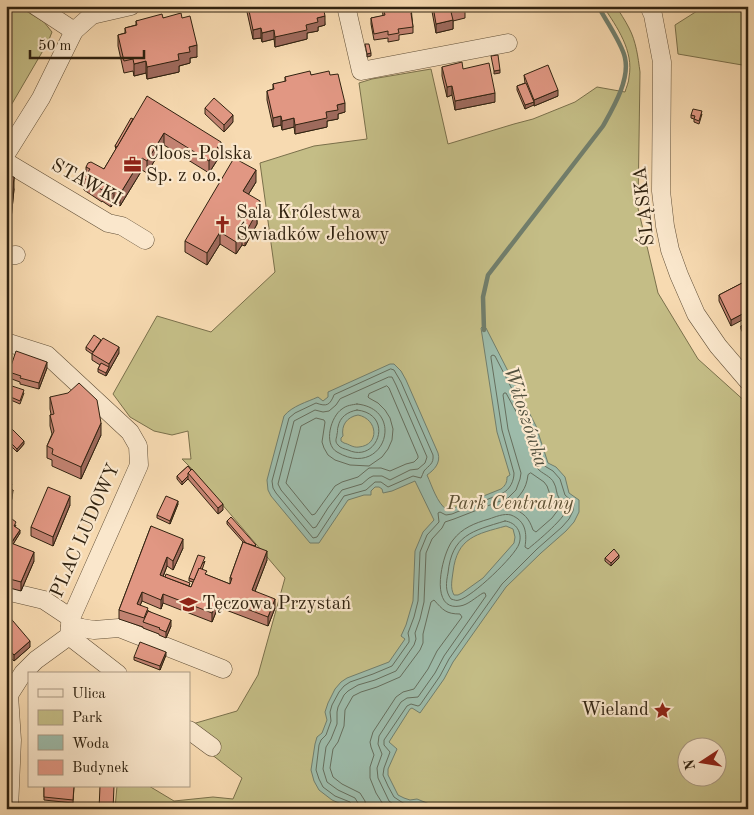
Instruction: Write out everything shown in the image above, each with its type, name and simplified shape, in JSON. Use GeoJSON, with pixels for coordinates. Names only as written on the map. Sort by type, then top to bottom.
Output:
{"type":"FeatureCollection","features":[{"type":"Feature","properties":{"kind":"street"},"geometry":{"type":"LineString","coordinates":[[36,6],[74,30]]}},
{"type":"Feature","properties":{"kind":"street"},"geometry":{"type":"LineString","coordinates":[[6,154],[41,98],[74,30],[92,15],[131,6]]}},
{"type":"Feature","properties":{"kind":"street"},"geometry":{"type":"LineString","coordinates":[[346,6],[361,71],[508,43]]}},
{"type":"Feature","properties":{"kind":"street","name":"ŚLĄSKA"},"geometry":{"type":"LineString","coordinates":[[649,6],[653,15],[662,62],[661,190],[670,250],[696,314],[718,346],[748,381]]}},
{"type":"Feature","properties":{"kind":"street","name":"STAWKI"},"geometry":{"type":"LineString","coordinates":[[6,162],[108,223],[122,226],[145,240]]}},
{"type":"Feature","properties":{"kind":"street","name":"PLAC LUDOWY"},"geometry":{"type":"LineString","coordinates":[[6,342],[47,355],[130,432],[138,446],[139,465],[70,626]]}},
{"type":"Feature","properties":{"kind":"street"},"geometry":{"type":"LineString","coordinates":[[6,591],[44,600],[116,672]]}},
{"type":"Feature","properties":{"kind":"street"},"geometry":{"type":"LineString","coordinates":[[70,626],[94,630],[119,628],[223,669]]}},
{"type":"Feature","properties":{"kind":"street"},"geometry":{"type":"LineString","coordinates":[[9,809],[12,740],[8,692],[22,673],[70,626]]}},
{"type":"Feature","properties":{"kind":"street"},"geometry":{"type":"LineString","coordinates":[[190,731],[212,747]]}},
{"type":"Feature","properties":{"kind":"green space"},"geometry":{"type":"Polygon","coordinates":[[[6,6],[18,6],[44,22],[52,32],[6,114],[6,6]]]}},
{"type":"Feature","properties":{"kind":"green space","name":"Park Centralny"},"geometry":{"type":"Polygon","coordinates":[[[603,6],[616,6],[626,22],[635,44],[640,72],[638,208],[658,293],[698,359],[748,404],[748,809],[115,809],[117,788],[152,788],[174,801],[213,797],[233,799],[242,778],[190,738],[190,725],[237,711],[258,675],[285,578],[182,459],[191,459],[188,431],[172,435],[154,431],[130,417],[113,394],[157,316],[211,332],[275,272],[260,163],[314,146],[367,139],[359,83],[431,69],[448,144],[533,119],[575,102],[597,87],[625,92],[630,67],[627,49],[603,6]]]}},
{"type":"Feature","properties":{"kind":"green space"},"geometry":{"type":"Polygon","coordinates":[[[705,6],[748,6],[748,66],[678,54],[675,25],[705,6]]]}},
{"type":"Feature","properties":{"kind":"water"},"geometry":{"type":"Polygon","coordinates":[[[483,326],[486,328],[536,426],[548,463],[556,467],[565,477],[569,493],[579,500],[579,512],[574,522],[566,531],[506,587],[420,713],[412,708],[410,709],[389,742],[397,749],[388,769],[388,775],[398,795],[410,800],[417,799],[442,809],[353,809],[332,800],[319,790],[311,770],[315,744],[327,720],[325,712],[328,703],[341,682],[389,662],[405,639],[401,636],[413,601],[415,551],[423,532],[434,520],[415,481],[383,493],[382,489],[375,487],[371,491],[371,495],[348,500],[319,543],[310,543],[268,490],[267,480],[284,416],[291,410],[318,397],[323,401],[328,397],[328,392],[390,364],[394,364],[406,380],[438,453],[438,463],[427,475],[443,507],[447,510],[451,509],[501,489],[510,475],[497,432],[481,328],[483,326]],[[358,415],[346,422],[341,438],[341,441],[344,443],[357,447],[371,442],[374,432],[370,421],[358,415]],[[506,526],[478,535],[464,544],[455,560],[452,584],[454,595],[462,593],[483,578],[514,543],[513,529],[506,526]]]}},
{"type":"Feature","properties":{"kind":"building"},"geometry":{"type":"Polygon","coordinates":[[[248,6],[323,6],[325,16],[317,18],[318,22],[306,25],[307,30],[275,37],[274,30],[262,33],[261,28],[253,30],[248,6]]]}},
{"type":"Feature","properties":{"kind":"building"},"geometry":{"type":"Polygon","coordinates":[[[433,6],[465,6],[465,9],[451,12],[453,20],[436,24],[433,6]]]}},
{"type":"Feature","properties":{"kind":"building"},"geometry":{"type":"Polygon","coordinates":[[[383,7],[411,7],[413,27],[398,29],[399,33],[388,35],[388,31],[374,34],[371,18],[385,15],[383,7]]]}},
{"type":"Feature","properties":{"kind":"building"},"geometry":{"type":"Polygon","coordinates":[[[181,13],[182,18],[190,16],[197,45],[189,47],[190,52],[178,54],[179,60],[147,67],[146,61],[134,64],[133,59],[124,61],[118,35],[126,33],[125,28],[137,25],[136,21],[162,14],[163,18],[181,13]]]}},
{"type":"Feature","properties":{"kind":"building"},"geometry":{"type":"Polygon","coordinates":[[[365,44],[369,44],[371,53],[367,54],[365,44]]]}},
{"type":"Feature","properties":{"kind":"building"},"geometry":{"type":"Polygon","coordinates":[[[498,55],[500,70],[494,71],[491,56],[498,55]]]}},
{"type":"Feature","properties":{"kind":"building"},"geometry":{"type":"Polygon","coordinates":[[[462,62],[463,69],[489,63],[495,93],[455,101],[452,86],[447,87],[442,67],[462,62]]]}},
{"type":"Feature","properties":{"kind":"building"},"geometry":{"type":"Polygon","coordinates":[[[548,65],[558,90],[534,100],[524,75],[548,65]]]}},
{"type":"Feature","properties":{"kind":"building"},"geometry":{"type":"Polygon","coordinates":[[[310,71],[311,75],[329,71],[330,75],[338,74],[345,103],[337,105],[338,110],[326,112],[327,118],[295,125],[294,118],[282,121],[281,116],[273,118],[267,91],[274,89],[273,84],[286,81],[285,77],[310,71]]]}},
{"type":"Feature","properties":{"kind":"building"},"geometry":{"type":"Polygon","coordinates":[[[526,83],[534,102],[525,105],[517,86],[526,83]]]}},
{"type":"Feature","properties":{"kind":"building"},"geometry":{"type":"Polygon","coordinates":[[[147,96],[221,142],[209,161],[164,133],[147,161],[142,158],[120,194],[114,191],[111,195],[84,178],[90,169],[86,167],[91,162],[104,169],[147,96]]]}},
{"type":"Feature","properties":{"kind":"building"},"geometry":{"type":"Polygon","coordinates":[[[214,98],[233,115],[224,125],[205,108],[214,98]]]}},
{"type":"Feature","properties":{"kind":"building"},"geometry":{"type":"Polygon","coordinates":[[[693,109],[702,111],[699,121],[694,119],[695,116],[691,115],[693,109]]]}},
{"type":"Feature","properties":{"kind":"building"},"geometry":{"type":"Polygon","coordinates":[[[131,118],[133,119],[117,147],[115,146],[131,118]]]}},
{"type":"Feature","properties":{"kind":"building"},"geometry":{"type":"Polygon","coordinates":[[[234,158],[256,170],[243,191],[260,201],[255,211],[257,212],[245,234],[242,233],[236,242],[220,232],[207,253],[185,241],[234,158]]]}},
{"type":"Feature","properties":{"kind":"building"},"geometry":{"type":"Polygon","coordinates":[[[6,176],[14,177],[10,219],[6,219],[6,176]]]}},
{"type":"Feature","properties":{"kind":"building"},"geometry":{"type":"Polygon","coordinates":[[[745,265],[748,266],[748,273],[743,272],[745,265]]]}},
{"type":"Feature","properties":{"kind":"building"},"geometry":{"type":"Polygon","coordinates":[[[746,281],[748,285],[748,311],[731,320],[719,295],[746,281]]]}},
{"type":"Feature","properties":{"kind":"building"},"geometry":{"type":"Polygon","coordinates":[[[748,322],[748,333],[745,334],[741,326],[748,322]]]}},
{"type":"Feature","properties":{"kind":"building"},"geometry":{"type":"Polygon","coordinates":[[[94,335],[101,340],[93,352],[86,347],[94,335]]]}},
{"type":"Feature","properties":{"kind":"building"},"geometry":{"type":"Polygon","coordinates":[[[103,338],[119,347],[109,364],[92,354],[103,338]]]}},
{"type":"Feature","properties":{"kind":"building"},"geometry":{"type":"Polygon","coordinates":[[[16,351],[47,362],[39,383],[20,378],[21,376],[9,372],[16,351]]]}},
{"type":"Feature","properties":{"kind":"building"},"geometry":{"type":"Polygon","coordinates":[[[101,363],[109,367],[106,373],[98,369],[101,363]]]}},
{"type":"Feature","properties":{"kind":"building"},"geometry":{"type":"Polygon","coordinates":[[[79,383],[97,400],[101,423],[81,467],[52,454],[53,449],[47,446],[54,431],[50,415],[54,414],[50,397],[68,393],[79,383]]]}},
{"type":"Feature","properties":{"kind":"building"},"geometry":{"type":"Polygon","coordinates":[[[6,384],[24,390],[20,401],[6,395],[6,384]]]}},
{"type":"Feature","properties":{"kind":"building"},"geometry":{"type":"Polygon","coordinates":[[[6,423],[24,441],[17,449],[6,438],[6,423]]]}},
{"type":"Feature","properties":{"kind":"building"},"geometry":{"type":"Polygon","coordinates":[[[188,466],[191,470],[182,482],[177,476],[188,466]]]}},
{"type":"Feature","properties":{"kind":"building"},"geometry":{"type":"Polygon","coordinates":[[[192,469],[223,504],[218,508],[188,473],[192,469]]]}},
{"type":"Feature","properties":{"kind":"building"},"geometry":{"type":"Polygon","coordinates":[[[6,481],[12,484],[10,488],[13,490],[11,493],[6,489],[6,481]]]}},
{"type":"Feature","properties":{"kind":"building"},"geometry":{"type":"Polygon","coordinates":[[[48,487],[70,496],[53,537],[31,527],[48,487]]]}},
{"type":"Feature","properties":{"kind":"building"},"geometry":{"type":"Polygon","coordinates":[[[6,489],[12,493],[6,503],[6,489]]]}},
{"type":"Feature","properties":{"kind":"building"},"geometry":{"type":"Polygon","coordinates":[[[166,496],[178,501],[170,521],[157,515],[166,496]]]}},
{"type":"Feature","properties":{"kind":"building"},"geometry":{"type":"Polygon","coordinates":[[[231,517],[255,546],[246,543],[227,521],[231,517]]]}},
{"type":"Feature","properties":{"kind":"building"},"geometry":{"type":"Polygon","coordinates":[[[12,519],[16,522],[14,526],[20,530],[11,543],[6,541],[6,527],[12,519]]]}},
{"type":"Feature","properties":{"kind":"building"},"geometry":{"type":"Polygon","coordinates":[[[151,526],[183,539],[173,561],[167,557],[160,575],[191,587],[199,568],[207,571],[205,574],[230,584],[232,578],[230,578],[243,542],[267,551],[252,590],[275,599],[268,617],[218,598],[212,613],[163,594],[161,600],[142,592],[137,604],[148,608],[144,618],[119,610],[151,526]]]}},
{"type":"Feature","properties":{"kind":"building"},"geometry":{"type":"Polygon","coordinates":[[[6,541],[34,552],[21,582],[6,578],[6,541]]]}},
{"type":"Feature","properties":{"kind":"building"},"geometry":{"type":"Polygon","coordinates":[[[614,549],[619,555],[611,563],[605,558],[614,549]]]}},
{"type":"Feature","properties":{"kind":"building"},"geometry":{"type":"Polygon","coordinates":[[[198,555],[205,557],[194,580],[189,578],[198,555]]]}},
{"type":"Feature","properties":{"kind":"building"},"geometry":{"type":"Polygon","coordinates":[[[166,574],[190,583],[189,586],[165,577],[166,574]]]}},
{"type":"Feature","properties":{"kind":"building"},"geometry":{"type":"Polygon","coordinates":[[[148,611],[171,620],[166,632],[143,622],[148,611]]]}},
{"type":"Feature","properties":{"kind":"building"},"geometry":{"type":"Polygon","coordinates":[[[7,614],[30,641],[14,655],[6,646],[7,614]]]}},
{"type":"Feature","properties":{"kind":"building"},"geometry":{"type":"Polygon","coordinates":[[[140,642],[166,652],[160,666],[134,657],[140,642]]]}},
{"type":"Feature","properties":{"kind":"building"},"geometry":{"type":"Polygon","coordinates":[[[44,788],[74,788],[73,800],[44,797],[44,788]]]}},
{"type":"Feature","properties":{"kind":"building"},"geometry":{"type":"Polygon","coordinates":[[[100,788],[114,788],[113,809],[99,809],[100,788]]]}},
{"type":"Feature","properties":{"kind":"waterway","name":"Witoszówka"},"geometry":{"type":"LineString","coordinates":[[484,330],[483,297],[488,275],[603,126],[623,84],[626,66],[624,53],[598,6]]}},
{"type":"Feature","properties":{"kind":"place","name":"Cloos-Polska Sp. z o.o."},"geometry":{"type":"Point","coordinates":[132,165]}},
{"type":"Feature","properties":{"kind":"place","name":"Sala Królestwa Świadków Jehowy"},"geometry":{"type":"Point","coordinates":[222,224]}},
{"type":"Feature","properties":{"kind":"place","name":"Tęczowa Przystań"},"geometry":{"type":"Point","coordinates":[188,604]}},
{"type":"Feature","properties":{"kind":"place","name":"Wieland"},"geometry":{"type":"Point","coordinates":[663,710]}}]}
